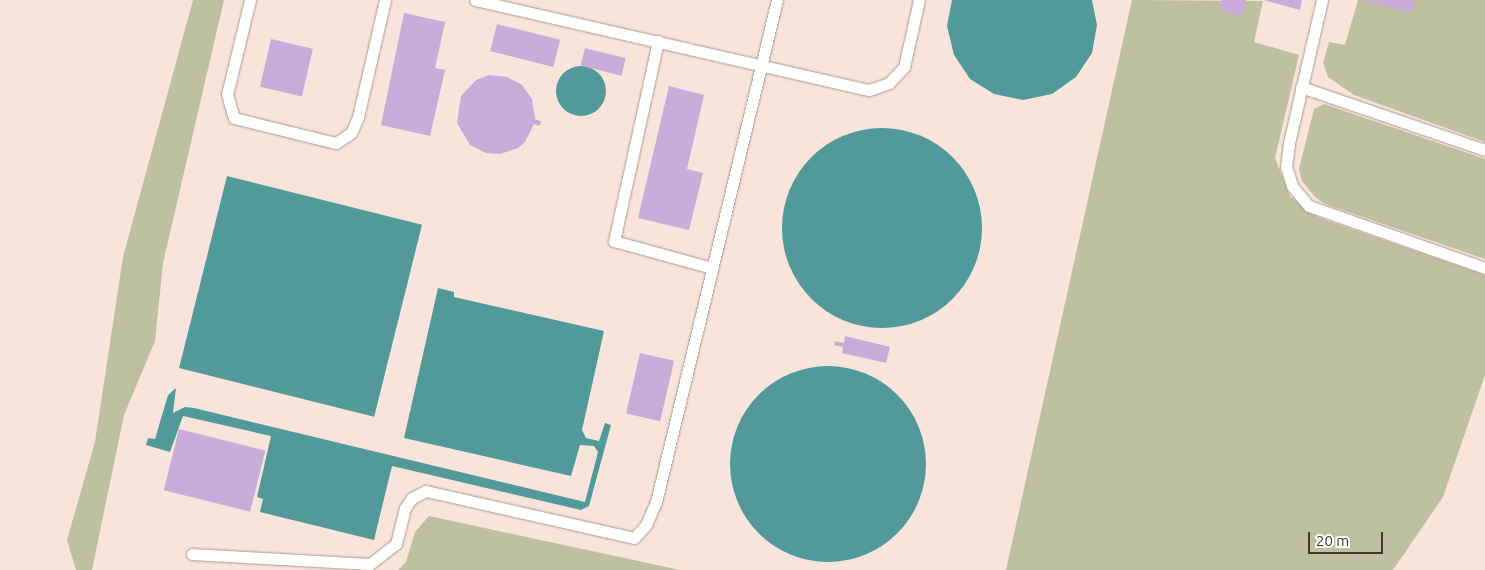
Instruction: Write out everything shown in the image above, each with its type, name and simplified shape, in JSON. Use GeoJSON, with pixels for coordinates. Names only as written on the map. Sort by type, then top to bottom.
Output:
{"type":"FeatureCollection","features":[{"type":"Feature","properties":{"kind":"lane"},"geometry":{"type":"LineString","coordinates":[[250,0],[227,94],[234,118],[336,143],[350,133],[358,117],[385,0]]}},
{"type":"Feature","properties":{"kind":"lane"},"geometry":{"type":"LineString","coordinates":[[475,0],[762,64],[869,90],[889,83],[904,68],[919,0]]}},
{"type":"Feature","properties":{"kind":"lane"},"geometry":{"type":"LineString","coordinates":[[192,554],[370,564],[396,544],[405,508],[412,498],[426,491],[634,538],[646,525],[656,502],[777,0]]}},
{"type":"Feature","properties":{"kind":"lane"},"geometry":{"type":"LineString","coordinates":[[1322,0],[1301,87],[1286,166],[1292,186],[1309,206],[1485,268]]}},
{"type":"Feature","properties":{"kind":"lane"},"geometry":{"type":"LineString","coordinates":[[658,41],[614,241],[712,268]]}},
{"type":"Feature","properties":{"kind":"lane"},"geometry":{"type":"LineString","coordinates":[[1301,87],[1485,150]]}},
{"type":"Feature","properties":{"kind":"green space"},"geometry":{"type":"Polygon","coordinates":[[[193,0],[224,0],[163,263],[155,341],[124,415],[92,570],[76,570],[67,540],[95,442],[123,257],[193,0]]]}},
{"type":"Feature","properties":{"kind":"green space"},"geometry":{"type":"Polygon","coordinates":[[[1132,0],[1263,1],[1254,42],[1299,55],[1275,158],[1290,196],[1317,217],[1485,275],[1485,375],[1443,497],[1393,570],[1006,570],[1132,0]]]}},
{"type":"Feature","properties":{"kind":"green space"},"geometry":{"type":"Polygon","coordinates":[[[1358,0],[1485,0],[1485,142],[1354,95],[1328,77],[1323,63],[1329,42],[1345,45],[1358,0]]]}},
{"type":"Feature","properties":{"kind":"green space"},"geometry":{"type":"Polygon","coordinates":[[[1324,104],[1485,159],[1485,259],[1325,204],[1315,197],[1302,181],[1299,169],[1314,109],[1324,104]]]}},
{"type":"Feature","properties":{"kind":"green space"},"geometry":{"type":"Polygon","coordinates":[[[429,516],[680,570],[398,570],[406,562],[415,532],[429,516]]]}},
{"type":"Feature","properties":{"kind":"water"},"geometry":{"type":"Polygon","coordinates":[[[952,0],[1092,0],[1097,25],[1092,53],[1076,77],[1052,94],[1023,100],[994,94],[970,79],[954,55],[947,26],[952,0]]]}},
{"type":"Feature","properties":{"kind":"water"},"geometry":{"type":"Polygon","coordinates":[[[581,66],[590,68],[601,77],[606,91],[604,100],[595,111],[581,116],[572,114],[561,105],[556,91],[558,82],[567,71],[581,66]]]}},
{"type":"Feature","properties":{"kind":"water"},"geometry":{"type":"Polygon","coordinates":[[[872,128],[892,128],[911,132],[929,140],[953,157],[965,172],[978,199],[982,228],[978,257],[965,284],[953,299],[938,311],[911,324],[892,328],[872,328],[853,324],[835,316],[811,299],[799,284],[786,257],[782,238],[782,218],[786,199],[794,181],[811,157],[826,145],[853,132],[872,128]]]}},
{"type":"Feature","properties":{"kind":"water"},"geometry":{"type":"Polygon","coordinates":[[[227,176],[422,225],[374,417],[179,368],[227,176]]]}},
{"type":"Feature","properties":{"kind":"water"},"geometry":{"type":"Polygon","coordinates":[[[438,288],[454,292],[454,297],[604,331],[582,430],[586,438],[599,441],[605,423],[611,425],[589,506],[581,510],[392,466],[374,540],[260,512],[263,499],[257,497],[271,436],[183,416],[170,452],[146,445],[148,438],[155,439],[168,395],[176,388],[173,413],[185,407],[194,408],[585,502],[598,452],[594,446],[580,445],[571,476],[404,438],[438,288]]]}},
{"type":"Feature","properties":{"kind":"water"},"geometry":{"type":"Polygon","coordinates":[[[828,366],[856,370],[874,378],[890,388],[904,402],[922,436],[926,464],[922,492],[914,510],[904,526],[890,540],[856,558],[828,562],[800,558],[782,550],[766,540],[752,526],[734,492],[730,464],[734,436],[742,418],[752,402],[766,388],[800,370],[828,366]]]}},
{"type":"Feature","properties":{"kind":"building"},"geometry":{"type":"Polygon","coordinates":[[[1222,0],[1246,0],[1242,16],[1219,10],[1222,0]]]}},
{"type":"Feature","properties":{"kind":"building"},"geometry":{"type":"Polygon","coordinates":[[[1264,0],[1302,0],[1300,10],[1264,0]]]}},
{"type":"Feature","properties":{"kind":"building"},"geometry":{"type":"Polygon","coordinates":[[[1360,0],[1415,0],[1412,13],[1360,0]]]}},
{"type":"Feature","properties":{"kind":"building"},"geometry":{"type":"Polygon","coordinates":[[[404,13],[445,22],[435,68],[445,70],[430,136],[381,125],[404,13]]]}},
{"type":"Feature","properties":{"kind":"building"},"geometry":{"type":"Polygon","coordinates":[[[497,24],[560,40],[553,67],[490,51],[497,24]]]}},
{"type":"Feature","properties":{"kind":"building"},"geometry":{"type":"Polygon","coordinates":[[[271,39],[313,49],[302,96],[260,87],[271,39]]]}},
{"type":"Feature","properties":{"kind":"building"},"geometry":{"type":"Polygon","coordinates":[[[585,48],[626,58],[621,76],[581,65],[585,48]]]}},
{"type":"Feature","properties":{"kind":"building"},"geometry":{"type":"Polygon","coordinates":[[[489,75],[507,77],[522,85],[532,99],[535,119],[542,122],[539,126],[534,124],[525,142],[518,148],[500,154],[486,153],[470,145],[457,123],[461,96],[476,80],[489,75]]]}},
{"type":"Feature","properties":{"kind":"building"},"geometry":{"type":"Polygon","coordinates":[[[669,86],[704,95],[687,169],[703,173],[689,230],[638,218],[669,86]]]}},
{"type":"Feature","properties":{"kind":"building"},"geometry":{"type":"Polygon","coordinates":[[[845,336],[890,347],[886,363],[842,353],[843,347],[834,345],[835,341],[844,343],[845,336]]]}},
{"type":"Feature","properties":{"kind":"building"},"geometry":{"type":"Polygon","coordinates":[[[640,353],[674,361],[660,421],[626,413],[640,353]]]}},
{"type":"Feature","properties":{"kind":"building"},"geometry":{"type":"Polygon","coordinates":[[[179,429],[265,451],[250,512],[164,490],[179,429]]]}}]}
